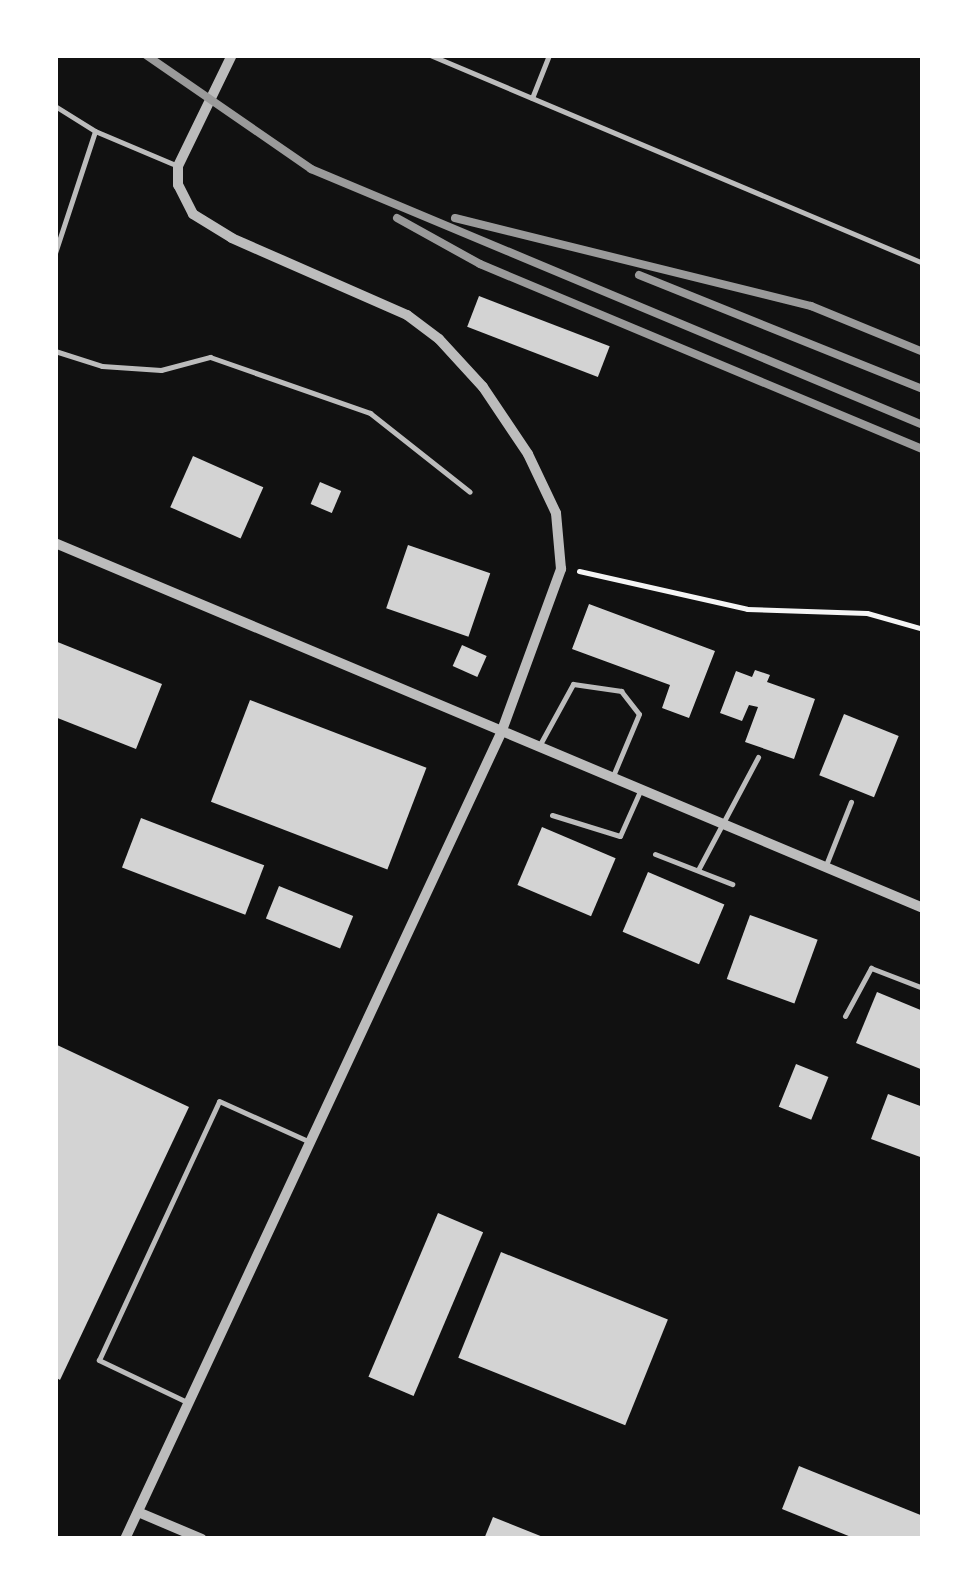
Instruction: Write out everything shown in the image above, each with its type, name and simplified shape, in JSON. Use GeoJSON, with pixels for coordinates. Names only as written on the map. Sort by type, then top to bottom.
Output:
{"type":"FeatureCollection","features":[{"type":"Feature","properties":{"kind":"street"},"geometry":{"type":"LineString","coordinates":[[125,1539],[501,733],[561,569],[556,513],[528,454],[483,387],[439,339],[407,314],[212,228],[193,214],[178,185],[178,166],[232,55]]}},
{"type":"Feature","properties":{"kind":"street"},"geometry":{"type":"LineString","coordinates":[[55,543],[923,908]]}},
{"type":"Feature","properties":{"kind":"street"},"geometry":{"type":"LineString","coordinates":[[138,1512],[202,1539]]}},
{"type":"Feature","properties":{"kind":"lane"},"geometry":{"type":"LineString","coordinates":[[430,55],[923,263]]}},
{"type":"Feature","properties":{"kind":"lane"},"geometry":{"type":"LineString","coordinates":[[532,98],[550,55]]}},
{"type":"Feature","properties":{"kind":"lane"},"geometry":{"type":"LineString","coordinates":[[55,106],[95,131],[178,166]]}},
{"type":"Feature","properties":{"kind":"lane"},"geometry":{"type":"LineString","coordinates":[[55,253],[95,131]]}},
{"type":"Feature","properties":{"kind":"lane"},"geometry":{"type":"LineString","coordinates":[[55,351],[102,366],[161,370],[210,358],[228,364],[370,413],[470,492]]}},
{"type":"Feature","properties":{"kind":"lane"},"geometry":{"type":"LineString","coordinates":[[538,748],[573,684],[621,691],[639,714],[612,779]]}},
{"type":"Feature","properties":{"kind":"lane"},"geometry":{"type":"LineString","coordinates":[[698,870],[718,824],[758,757]]}},
{"type":"Feature","properties":{"kind":"lane"},"geometry":{"type":"LineString","coordinates":[[552,814],[620,836],[640,791]]}},
{"type":"Feature","properties":{"kind":"lane"},"geometry":{"type":"LineString","coordinates":[[824,868],[852,802]]}},
{"type":"Feature","properties":{"kind":"lane"},"geometry":{"type":"LineString","coordinates":[[656,854],[732,884]]}},
{"type":"Feature","properties":{"kind":"lane"},"geometry":{"type":"LineString","coordinates":[[845,1016],[871,968],[923,988]]}},
{"type":"Feature","properties":{"kind":"lane"},"geometry":{"type":"LineString","coordinates":[[190,1403],[98,1360],[219,1102],[310,1142]]}},
{"type":"Feature","properties":{"kind":"path"},"geometry":{"type":"LineString","coordinates":[[561,569],[747,609],[867,614],[923,628]]}},
{"type":"Feature","properties":{"kind":"building"},"geometry":{"type":"Polygon","coordinates":[[[479,296],[610,346],[598,377],[467,327],[479,296]]]}},
{"type":"Feature","properties":{"kind":"building"},"geometry":{"type":"Polygon","coordinates":[[[193,456],[263,487],[241,538],[170,507],[193,456]]]}},
{"type":"Feature","properties":{"kind":"building"},"geometry":{"type":"Polygon","coordinates":[[[320,482],[341,491],[332,513],[311,504],[320,482]]]}},
{"type":"Feature","properties":{"kind":"building"},"geometry":{"type":"Polygon","coordinates":[[[408,545],[490,573],[468,637],[386,608],[408,545]]]}},
{"type":"Feature","properties":{"kind":"building"},"geometry":{"type":"Polygon","coordinates":[[[589,604],[715,651],[689,718],[662,708],[670,685],[572,649],[589,604]]]}},
{"type":"Feature","properties":{"kind":"building"},"geometry":{"type":"Polygon","coordinates":[[[55,641],[162,684],[136,749],[55,717],[55,641]]]}},
{"type":"Feature","properties":{"kind":"building"},"geometry":{"type":"Polygon","coordinates":[[[462,645],[487,656],[477,677],[453,666],[462,645]]]}},
{"type":"Feature","properties":{"kind":"building"},"geometry":{"type":"Polygon","coordinates":[[[755,670],[770,675],[767,682],[815,699],[794,759],[745,742],[758,707],[749,705],[742,721],[720,713],[736,671],[752,677],[755,670]]]}},
{"type":"Feature","properties":{"kind":"building"},"geometry":{"type":"Polygon","coordinates":[[[250,700],[426,768],[387,869],[211,802],[250,700]]]}},
{"type":"Feature","properties":{"kind":"building"},"geometry":{"type":"Polygon","coordinates":[[[844,714],[899,736],[874,797],[819,775],[844,714]]]}},
{"type":"Feature","properties":{"kind":"building"},"geometry":{"type":"Polygon","coordinates":[[[141,818],[264,865],[245,915],[122,867],[141,818]]]}},
{"type":"Feature","properties":{"kind":"building"},"geometry":{"type":"Polygon","coordinates":[[[542,827],[616,858],[591,916],[517,885],[542,827]]]}},
{"type":"Feature","properties":{"kind":"building"},"geometry":{"type":"Polygon","coordinates":[[[648,872],[724,904],[699,964],[623,932],[648,872]]]}},
{"type":"Feature","properties":{"kind":"building"},"geometry":{"type":"Polygon","coordinates":[[[279,886],[353,916],[340,948],[266,918],[279,886]]]}},
{"type":"Feature","properties":{"kind":"building"},"geometry":{"type":"Polygon","coordinates":[[[750,915],[818,940],[794,1004],[727,979],[750,915]]]}},
{"type":"Feature","properties":{"kind":"building"},"geometry":{"type":"Polygon","coordinates":[[[877,992],[923,1011],[923,1070],[856,1043],[877,992]]]}},
{"type":"Feature","properties":{"kind":"building"},"geometry":{"type":"Polygon","coordinates":[[[55,1044],[189,1107],[60,1380],[55,1377],[55,1044]]]}},
{"type":"Feature","properties":{"kind":"building"},"geometry":{"type":"Polygon","coordinates":[[[796,1064],[828,1077],[811,1120],[779,1107],[796,1064]]]}},
{"type":"Feature","properties":{"kind":"building"},"geometry":{"type":"Polygon","coordinates":[[[888,1094],[923,1107],[923,1158],[871,1139],[888,1094]]]}},
{"type":"Feature","properties":{"kind":"building"},"geometry":{"type":"Polygon","coordinates":[[[438,1213],[483,1232],[414,1396],[368,1377],[438,1213]]]}},
{"type":"Feature","properties":{"kind":"building"},"geometry":{"type":"Polygon","coordinates":[[[501,1252],[668,1319],[625,1425],[458,1358],[501,1252]]]}},
{"type":"Feature","properties":{"kind":"building"},"geometry":{"type":"Polygon","coordinates":[[[799,1466],[923,1516],[923,1539],[856,1539],[782,1509],[799,1466]]]}},
{"type":"Feature","properties":{"kind":"building"},"geometry":{"type":"Polygon","coordinates":[[[493,1517],[548,1539],[484,1539],[493,1517]]]}},
{"type":"Feature","properties":{"kind":"railway"},"geometry":{"type":"LineString","coordinates":[[146,55],[311,169],[923,425]]}},
{"type":"Feature","properties":{"kind":"railway"},"geometry":{"type":"LineString","coordinates":[[397,218],[480,264],[923,449]]}},
{"type":"Feature","properties":{"kind":"railway"},"geometry":{"type":"LineString","coordinates":[[455,218],[811,306],[923,352]]}},
{"type":"Feature","properties":{"kind":"railway"},"geometry":{"type":"LineString","coordinates":[[639,275],[923,389]]}}]}
